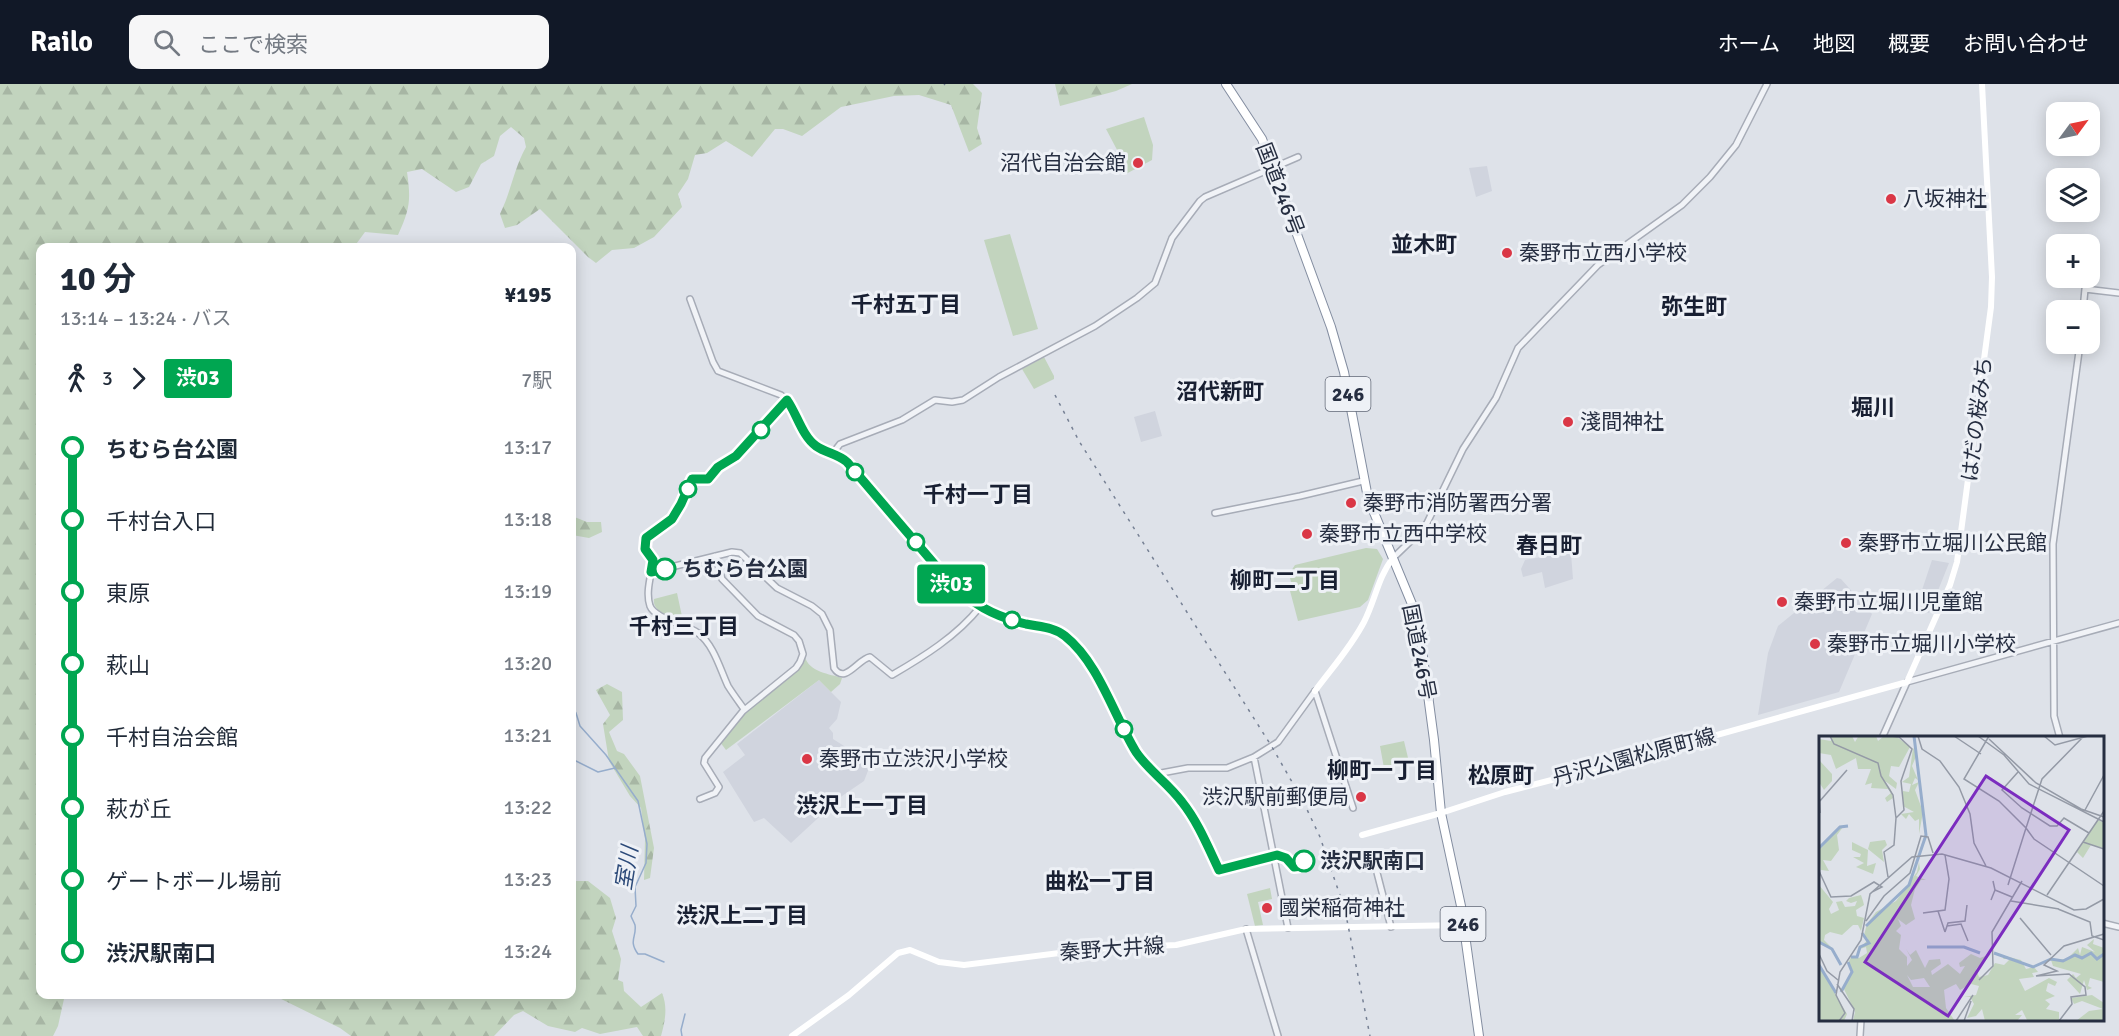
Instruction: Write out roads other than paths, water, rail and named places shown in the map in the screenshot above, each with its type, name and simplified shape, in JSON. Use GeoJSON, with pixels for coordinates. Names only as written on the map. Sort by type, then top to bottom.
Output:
{"type":"FeatureCollection","features":[{"type":"Feature","properties":{"kind":"highway","name":"国道246号"},"geometry":{"type":"LineString","coordinates":[[1226,84],[1257,130],[1273,168],[1338,349],[1364,481],[1374,515],[1411,601],[1418,625],[1434,740],[1441,813],[1464,925],[1479,1036]]}},
{"type":"Feature","properties":{"kind":"main road","name":"はだの桜みち"},"geometry":{"type":"LineString","coordinates":[[1907,682],[1950,585],[1957,562],[1988,336],[1992,277],[1982,84]]}},
{"type":"Feature","properties":{"kind":"main road"},"geometry":{"type":"LineString","coordinates":[[1315,691],[1359,632],[1385,568],[1393,558]]}},
{"type":"Feature","properties":{"kind":"main road","name":"丹沢公園松原町線"},"geometry":{"type":"LineString","coordinates":[[1362,835],[1505,792],[1907,682]]}},
{"type":"Feature","properties":{"kind":"main road","name":"秦野大井線"},"geometry":{"type":"LineString","coordinates":[[792,1036],[849,995],[891,958],[903,951],[917,952],[946,964],[964,965],[1091,949],[1176,945],[1246,929],[1464,925]]}},
{"type":"Feature","properties":{"kind":"street"},"geometry":{"type":"LineString","coordinates":[[1393,558],[1426,523],[1462,449],[1496,398],[1518,348],[1598,265],[1682,205],[1710,177],[1736,145],[1767,84]]}},
{"type":"Feature","properties":{"kind":"street"},"geometry":{"type":"LineString","coordinates":[[690,299],[712,362],[718,371],[772,390],[787,400],[810,441],[817,447],[833,453],[840,444],[902,420],[935,400],[963,400],[999,377],[1095,326],[1149,290],[1156,282],[1172,238],[1200,201],[1298,157]]}},
{"type":"Feature","properties":{"kind":"street"},"geometry":{"type":"LineString","coordinates":[[2084,300],[2085,290],[2119,293]]}},
{"type":"Feature","properties":{"kind":"street"},"geometry":{"type":"LineString","coordinates":[[2059,736],[2054,716],[2053,544],[2079,354]]}},
{"type":"Feature","properties":{"kind":"street"},"geometry":{"type":"LineString","coordinates":[[744,709],[729,688],[702,636],[693,629],[657,614],[652,609],[649,598],[649,580],[653,560],[645,549],[646,538],[672,519],[692,479],[708,479],[718,467],[736,456],[787,400]]}},
{"type":"Feature","properties":{"kind":"street"},"geometry":{"type":"LineString","coordinates":[[1215,513],[1364,481]]}},
{"type":"Feature","properties":{"kind":"street"},"geometry":{"type":"LineString","coordinates":[[651,572],[715,556],[740,553],[777,588],[812,606],[822,614],[830,630],[833,666],[837,672],[842,674],[850,671],[863,659],[870,657],[892,675],[960,629],[980,608]]}},
{"type":"Feature","properties":{"kind":"street"},"geometry":{"type":"LineString","coordinates":[[700,799],[715,793],[719,787],[704,763],[705,758],[744,709],[797,666],[802,656],[802,647],[794,635],[764,620],[720,576],[715,556]]}},
{"type":"Feature","properties":{"kind":"street"},"geometry":{"type":"LineString","coordinates":[[1907,682],[2119,623]]}},
{"type":"Feature","properties":{"kind":"street","name":"はだの桜みち"},"geometry":{"type":"LineString","coordinates":[[1883,736],[1907,682]]}},
{"type":"Feature","properties":{"kind":"street"},"geometry":{"type":"LineString","coordinates":[[1156,774],[1188,768],[1227,768],[1254,756],[1278,742],[1315,691]]}},
{"type":"Feature","properties":{"kind":"street"},"geometry":{"type":"LineString","coordinates":[[1315,691],[1353,808]]}},
{"type":"Feature","properties":{"kind":"street"},"geometry":{"type":"LineString","coordinates":[[1254,756],[1276,855],[1288,928]]}},
{"type":"Feature","properties":{"kind":"street"},"geometry":{"type":"LineString","coordinates":[[1219,870],[1276,855]]}},
{"type":"Feature","properties":{"kind":"street"},"geometry":{"type":"LineString","coordinates":[[1367,855],[1374,861],[1391,927]]}},
{"type":"Feature","properties":{"kind":"street"},"geometry":{"type":"LineString","coordinates":[[2104,923],[2119,927]]}},
{"type":"Feature","properties":{"kind":"street"},"geometry":{"type":"LineString","coordinates":[[1246,929],[1278,1036]]}},
{"type":"Feature","properties":{"kind":"street"},"geometry":{"type":"LineString","coordinates":[[1860,1036],[1861,1021]]}},
{"type":"Feature","properties":{"kind":"waterway","name":"室川"},"geometry":{"type":"LineString","coordinates":[[576,713],[580,726],[606,755],[638,801],[647,844],[646,863],[635,887],[636,906],[631,916],[635,925],[633,942],[638,954],[645,954],[664,962]]}},
{"type":"Feature","properties":{"kind":"waterway"},"geometry":{"type":"LineString","coordinates":[[576,761],[598,772],[615,768]]}},
{"type":"Feature","properties":{"kind":"waterway","name":"室川"},"geometry":{"type":"LineString","coordinates":[[682,1036],[681,1030],[685,1014]]}},
{"type":"Feature","properties":{"kind":"railway"},"geometry":{"type":"LineString","coordinates":[[1055,395],[1079,441],[1272,747],[1303,801],[1320,837],[1345,910],[1370,1036]]}},
{"type":"Feature","properties":{"kind":"place","name":"沼代自治会館"},"geometry":{"type":"Point","coordinates":[1138,163]}},
{"type":"Feature","properties":{"kind":"place","name":"八坂神社"},"geometry":{"type":"Point","coordinates":[1891,199]}},
{"type":"Feature","properties":{"kind":"place","name":"秦野市立西小学校"},"geometry":{"type":"Point","coordinates":[1507,253]}},
{"type":"Feature","properties":{"kind":"place","name":"淺間神社"},"geometry":{"type":"Point","coordinates":[1568,422]}},
{"type":"Feature","properties":{"kind":"place","name":"秦野市消防署西分署"},"geometry":{"type":"Point","coordinates":[1351,503]}},
{"type":"Feature","properties":{"kind":"place","name":"秦野市立西中学校"},"geometry":{"type":"Point","coordinates":[1307,534]}},
{"type":"Feature","properties":{"kind":"place","name":"秦野市立堀川公民館"},"geometry":{"type":"Point","coordinates":[1846,543]}},
{"type":"Feature","properties":{"kind":"place","name":"ちむら台公園"},"geometry":{"type":"Point","coordinates":[665,569]}},
{"type":"Feature","properties":{"kind":"place","name":"秦野市立堀川児童館"},"geometry":{"type":"Point","coordinates":[1782,602]}},
{"type":"Feature","properties":{"kind":"place","name":"秦野市立堀川小学校"},"geometry":{"type":"Point","coordinates":[1815,644]}},
{"type":"Feature","properties":{"kind":"place","name":"秦野市立渋沢小学校"},"geometry":{"type":"Point","coordinates":[807,759]}},
{"type":"Feature","properties":{"kind":"place","name":"渋沢駅前郵便局"},"geometry":{"type":"Point","coordinates":[1361,797]}},
{"type":"Feature","properties":{"kind":"place","name":"渋沢駅南口"},"geometry":{"type":"Point","coordinates":[1304,861]}},
{"type":"Feature","properties":{"kind":"place","name":"國栄稲荷神社"},"geometry":{"type":"Point","coordinates":[1267,908]}},
{"type":"Feature","properties":{"kind":"district","name":"並木町"},"geometry":{"type":"Point","coordinates":[1424,244]}},
{"type":"Feature","properties":{"kind":"district","name":"千村五丁目"},"geometry":{"type":"Point","coordinates":[906,304]}},
{"type":"Feature","properties":{"kind":"district","name":"弥生町"},"geometry":{"type":"Point","coordinates":[1694,306]}},
{"type":"Feature","properties":{"kind":"district","name":"沼代新町"},"geometry":{"type":"Point","coordinates":[1220,391]}},
{"type":"Feature","properties":{"kind":"district","name":"堀川"},"geometry":{"type":"Point","coordinates":[1873,407]}},
{"type":"Feature","properties":{"kind":"district","name":"千村一丁目"},"geometry":{"type":"Point","coordinates":[978,494]}},
{"type":"Feature","properties":{"kind":"district","name":"春日町"},"geometry":{"type":"Point","coordinates":[1549,545]}},
{"type":"Feature","properties":{"kind":"district","name":"柳町二丁目"},"geometry":{"type":"Point","coordinates":[1285,580]}},
{"type":"Feature","properties":{"kind":"district","name":"千村三丁目"},"geometry":{"type":"Point","coordinates":[684,626]}},
{"type":"Feature","properties":{"kind":"district","name":"柳町一丁目"},"geometry":{"type":"Point","coordinates":[1382,770]}},
{"type":"Feature","properties":{"kind":"district","name":"松原町"},"geometry":{"type":"Point","coordinates":[1501,775]}},
{"type":"Feature","properties":{"kind":"district","name":"渋沢上一丁目"},"geometry":{"type":"Point","coordinates":[862,805]}},
{"type":"Feature","properties":{"kind":"district","name":"曲松一丁目"},"geometry":{"type":"Point","coordinates":[1100,881]}},
{"type":"Feature","properties":{"kind":"district","name":"渋沢上二丁目"},"geometry":{"type":"Point","coordinates":[742,915]}}]}
